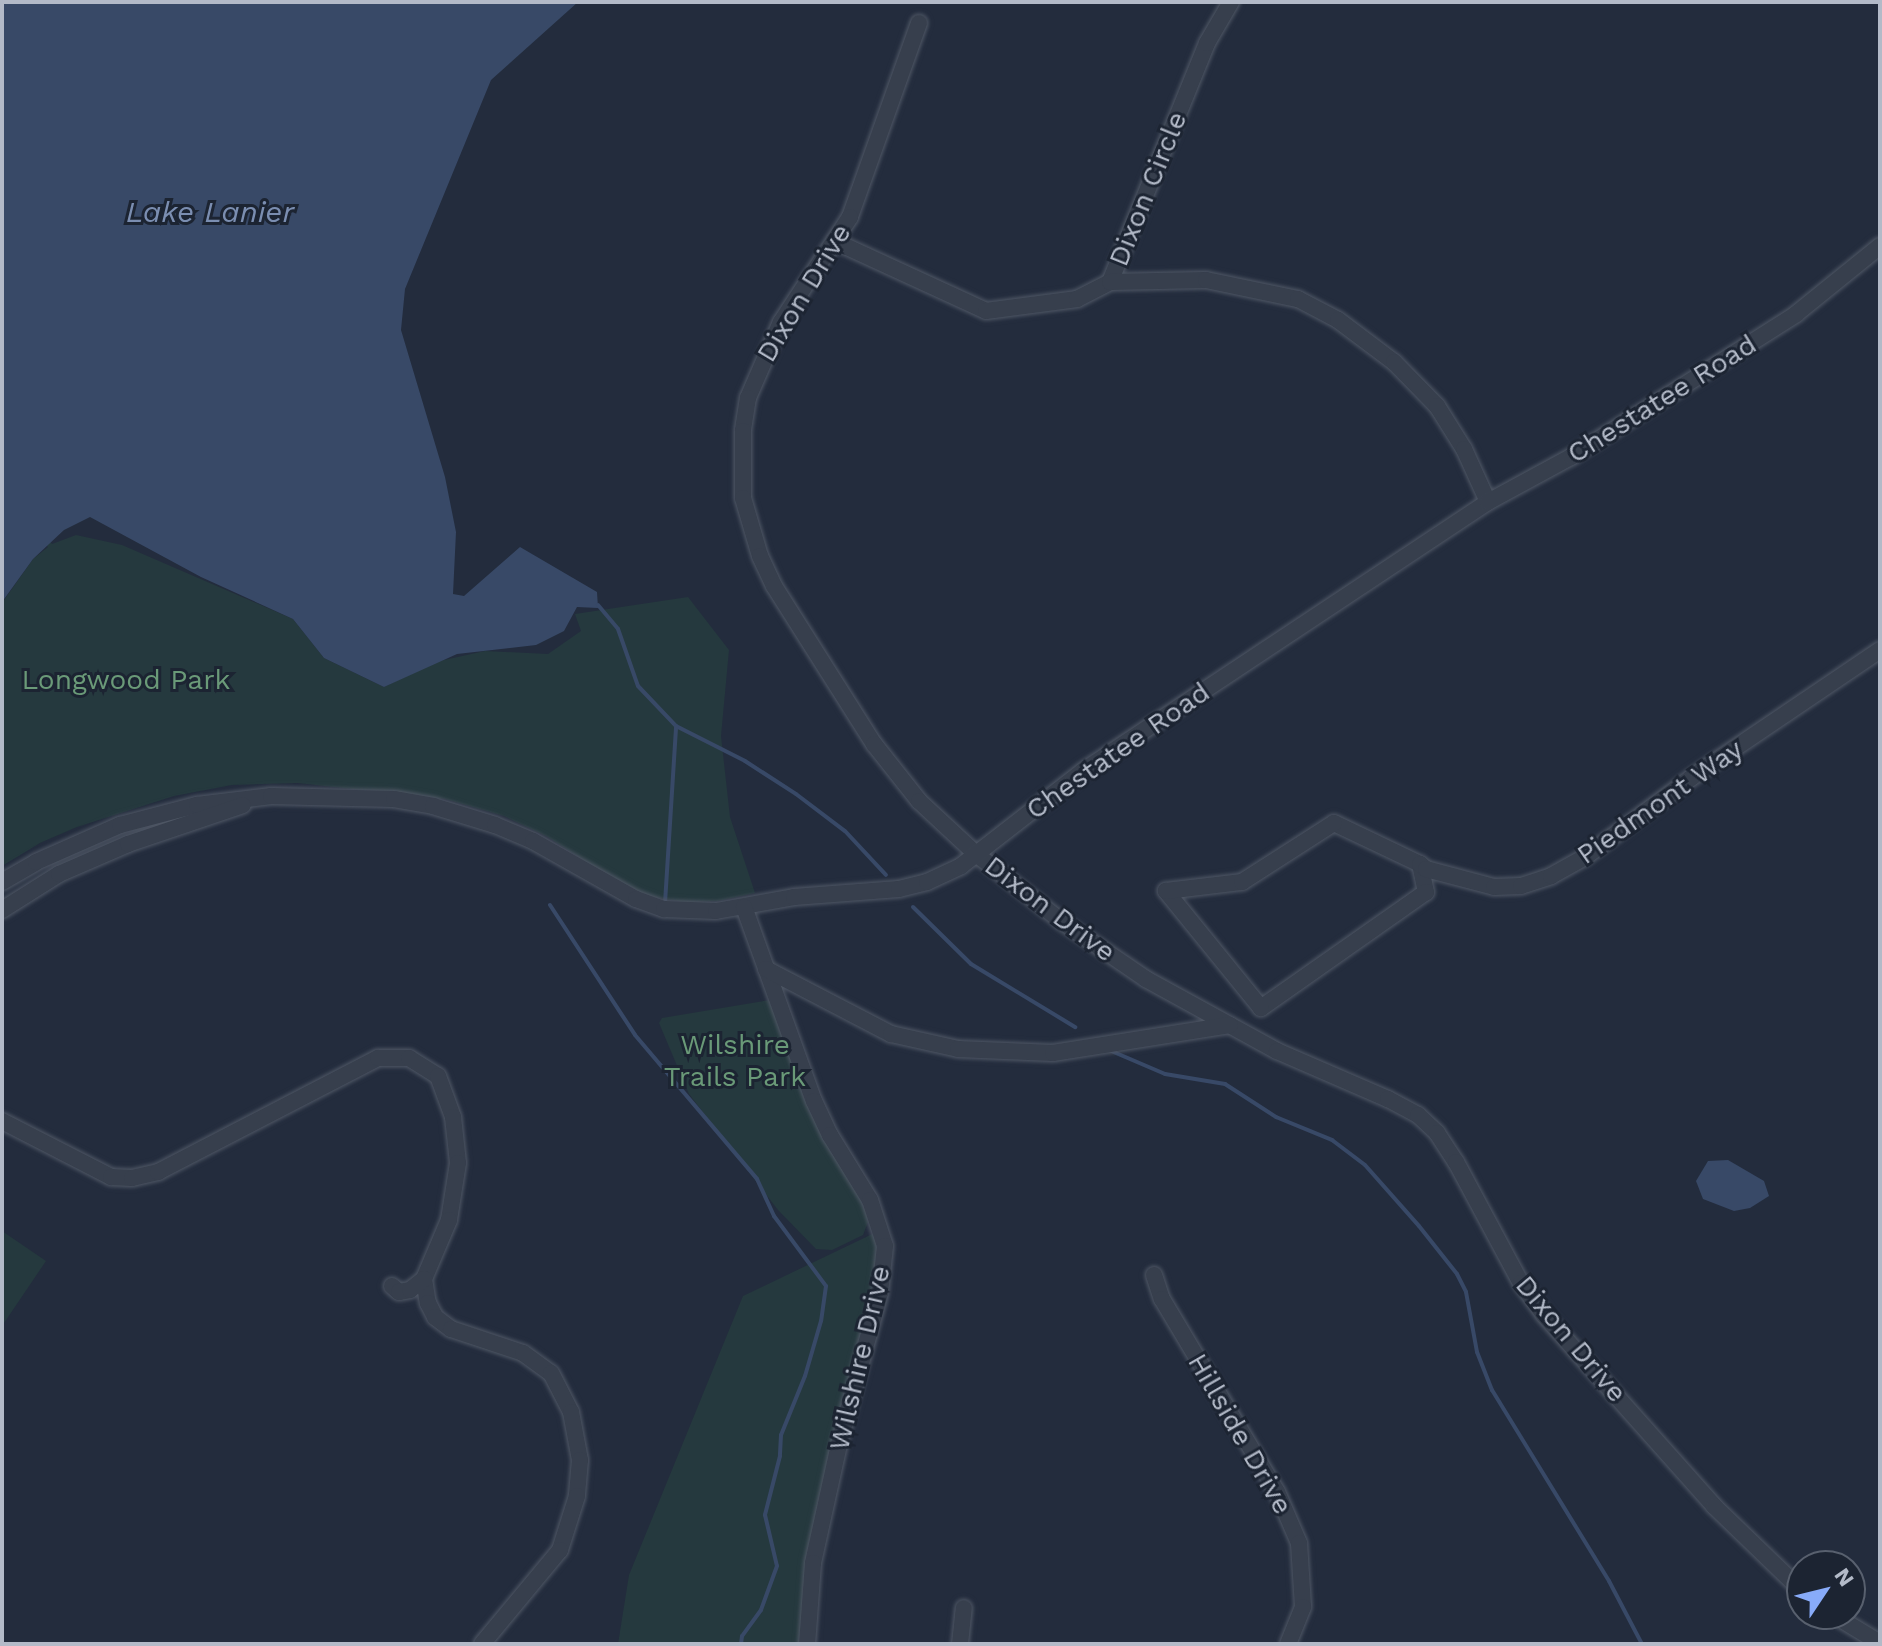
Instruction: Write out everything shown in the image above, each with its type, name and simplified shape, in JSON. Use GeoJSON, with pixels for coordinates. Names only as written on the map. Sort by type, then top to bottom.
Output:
{"type":"FeatureCollection","features":[{"type":"Feature","properties":{"kind":"street","name":"Dixon Circle"},"geometry":{"type":"LineString","coordinates":[[834,241],[986,311],[1077,299],[1110,282],[1207,43],[1231,2]]}},
{"type":"Feature","properties":{"kind":"street","name":"Dixon Drive"},"geometry":{"type":"LineString","coordinates":[[919,23],[850,217],[781,322],[750,390],[743,431],[743,498],[748,524],[774,586],[874,744],[919,801],[976,854],[1061,921],[1146,979],[1277,1051],[1388,1099],[1418,1115],[1437,1133],[1456,1162],[1521,1283],[1544,1315],[1714,1506],[1786,1576]]}},
{"type":"Feature","properties":{"kind":"street","name":"Chestatee Road"},"geometry":{"type":"LineString","coordinates":[[271,796],[394,799],[433,806],[495,825],[533,841],[597,878],[664,909],[697,912],[794,897],[913,887],[961,866],[1083,771],[1488,502],[1571,457],[1796,314],[1880,246]]}},
{"type":"Feature","properties":{"kind":"street"},"geometry":{"type":"LineString","coordinates":[[1110,282],[1206,280],[1298,299],[1338,320],[1394,362],[1437,406],[1464,449],[1488,502]]}},
{"type":"Feature","properties":{"kind":"street","name":"Piedmont Way"},"geometry":{"type":"LineString","coordinates":[[1420,864],[1426,892],[1261,1008],[1166,891],[1242,882],[1334,823],[1420,864],[1426,869],[1494,887],[1521,886],[1551,876],[1624,830],[1691,778],[1880,650]]}},
{"type":"Feature","properties":{"kind":"street"},"geometry":{"type":"LineString","coordinates":[[2,882],[36,862],[120,825],[197,805],[271,796]]}},
{"type":"Feature","properties":{"kind":"street"},"geometry":{"type":"LineString","coordinates":[[2,910],[59,874],[128,844],[271,796]]}},
{"type":"Feature","properties":{"kind":"street","name":"Wilshire Drive"},"geometry":{"type":"LineString","coordinates":[[744,907],[814,1101],[830,1135],[870,1200],[885,1246],[880,1293],[840,1440],[813,1563],[807,1644]]}},
{"type":"Feature","properties":{"kind":"street"},"geometry":{"type":"LineString","coordinates":[[766,969],[891,1034],[958,1049],[1053,1053],[1230,1025]]}},
{"type":"Feature","properties":{"kind":"street"},"geometry":{"type":"LineString","coordinates":[[2,1121],[111,1177],[144,1176],[208,1147],[368,1062],[389,1056],[423,1064],[438,1076],[445,1089],[453,1117],[458,1163],[449,1220],[424,1279],[410,1290],[399,1292],[392,1286]]}},
{"type":"Feature","properties":{"kind":"street","name":"Hillside Drive"},"geometry":{"type":"LineString","coordinates":[[1154,1275],[1162,1299],[1277,1492],[1299,1543],[1303,1607],[1288,1644]]}},
{"type":"Feature","properties":{"kind":"street"},"geometry":{"type":"LineString","coordinates":[[424,1279],[430,1310],[442,1323],[478,1340],[523,1353],[551,1373],[566,1400],[577,1436],[580,1460],[577,1496],[560,1550],[482,1644]]}},
{"type":"Feature","properties":{"kind":"street"},"geometry":{"type":"LineString","coordinates":[[960,1644],[964,1608]]}},
{"type":"Feature","properties":{"kind":"street"},"geometry":{"type":"LineString","coordinates":[[1858,1630],[1880,1643]]}},
{"type":"Feature","properties":{"kind":"green space","name":"Longwood Park"},"geometry":{"type":"Polygon","coordinates":[[[26,512],[52,544],[76,535],[122,545],[293,619],[324,658],[384,687],[435,662],[485,651],[548,654],[581,631],[575,614],[688,597],[729,650],[721,736],[730,817],[755,893],[718,901],[684,902],[652,897],[618,882],[546,836],[504,816],[445,799],[297,783],[232,785],[174,796],[77,827],[40,843],[2,866],[2,603],[33,559],[48,547],[22,515],[26,512]]]}},
{"type":"Feature","properties":{"kind":"green space","name":"Wilshire Trails Park"},"geometry":{"type":"Polygon","coordinates":[[[770,1000],[866,1207],[868,1222],[863,1235],[832,1250],[816,1249],[778,1210],[689,1094],[659,1023],[662,1018],[770,1000]]]}},
{"type":"Feature","properties":{"kind":"green space"},"geometry":{"type":"Polygon","coordinates":[[[887,1227],[889,1288],[826,1504],[810,1644],[618,1644],[629,1575],[743,1296],[887,1227]]]}},
{"type":"Feature","properties":{"kind":"green space"},"geometry":{"type":"Polygon","coordinates":[[[2,1231],[46,1261],[2,1326],[2,1231]]]}},
{"type":"Feature","properties":{"kind":"water","name":"Lake Lanier"},"geometry":{"type":"Polygon","coordinates":[[[2,2],[578,2],[491,80],[405,289],[401,330],[445,477],[456,532],[453,594],[464,596],[520,547],[597,592],[598,608],[577,607],[564,631],[536,645],[457,654],[384,687],[324,658],[293,619],[201,577],[90,517],[64,530],[33,559],[2,602],[2,2]]]}},
{"type":"Feature","properties":{"kind":"water"},"geometry":{"type":"Polygon","coordinates":[[[1728,1160],[1764,1181],[1769,1196],[1750,1208],[1734,1211],[1703,1199],[1696,1181],[1708,1161],[1728,1160]]]}},
{"type":"Feature","properties":{"kind":"waterway"},"geometry":{"type":"LineString","coordinates":[[598,605],[618,629],[638,686],[676,726],[745,761],[796,794],[845,831],[886,875]]}},
{"type":"Feature","properties":{"kind":"waterway"},"geometry":{"type":"LineString","coordinates":[[665,903],[676,726]]}},
{"type":"Feature","properties":{"kind":"waterway"},"geometry":{"type":"LineString","coordinates":[[550,905],[635,1035],[757,1179],[774,1216],[826,1286],[821,1321],[805,1376],[781,1435],[780,1456],[765,1515],[777,1566],[761,1610],[742,1636],[741,1644]]}},
{"type":"Feature","properties":{"kind":"waterway"},"geometry":{"type":"LineString","coordinates":[[913,907],[971,964],[1075,1027]]}},
{"type":"Feature","properties":{"kind":"waterway"},"geometry":{"type":"LineString","coordinates":[[1109,1050],[1165,1074],[1225,1084],[1276,1117],[1332,1140],[1365,1165],[1457,1274],[1466,1292],[1477,1352],[1492,1390],[1609,1581],[1642,1644]]}}]}
